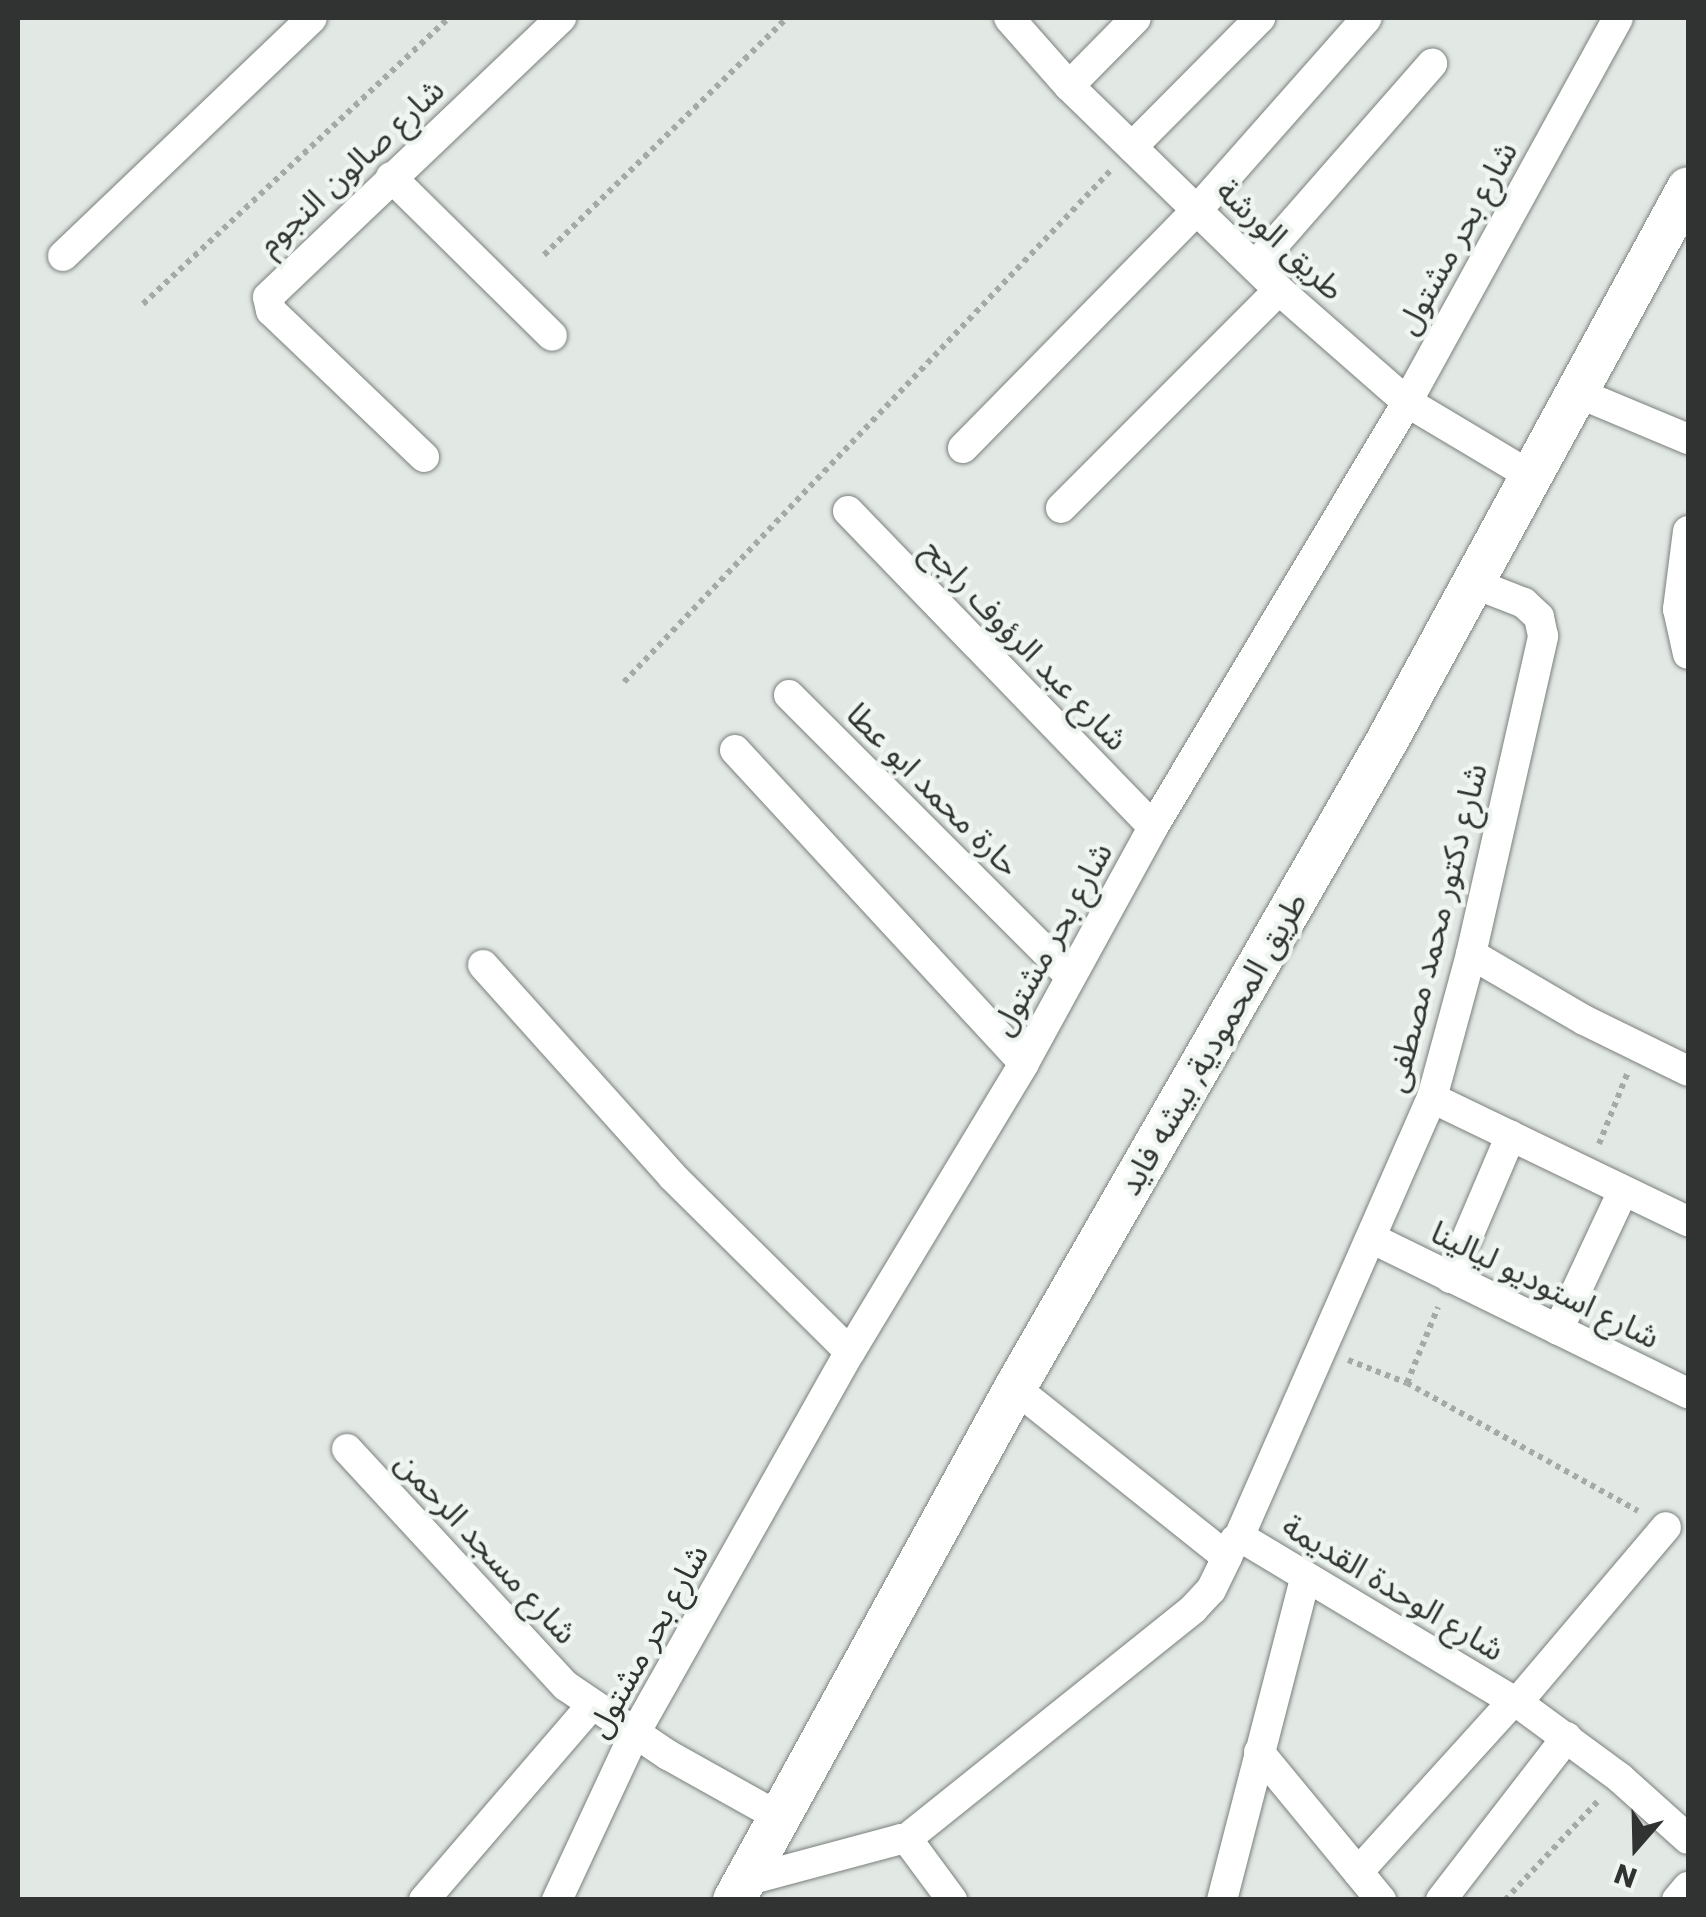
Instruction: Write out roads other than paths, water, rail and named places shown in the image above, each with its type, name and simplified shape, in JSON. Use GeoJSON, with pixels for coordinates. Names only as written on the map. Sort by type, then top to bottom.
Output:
{"type":"FeatureCollection","features":[{"type":"Feature","properties":{"kind":"street"},"geometry":{"type":"LineString","coordinates":[[63,256],[312,18]]}},
{"type":"Feature","properties":{"kind":"street","name":"شارع صالون النجوم"},"geometry":{"type":"LineString","coordinates":[[424,457],[271,311],[267,302],[270,291],[561,18]]}},
{"type":"Feature","properties":{"kind":"street","name":"طريق الورشة"},"geometry":{"type":"LineString","coordinates":[[1009,18],[1068,86],[1279,290],[1407,402],[1521,470]]}},
{"type":"Feature","properties":{"kind":"street"},"geometry":{"type":"LineString","coordinates":[[1068,86],[1136,18]]}},
{"type":"Feature","properties":{"kind":"street"},"geometry":{"type":"LineString","coordinates":[[1132,147],[1260,18]]}},
{"type":"Feature","properties":{"kind":"street"},"geometry":{"type":"LineString","coordinates":[[964,448],[1197,210],[1367,18]]}},
{"type":"Feature","properties":{"kind":"street","name":"شارع بحر مشتول"},"geometry":{"type":"LineString","coordinates":[[557,1900],[635,1734],[850,1352],[1024,1063],[1152,827],[1407,402],[1618,18]]}},
{"type":"Feature","properties":{"kind":"street"},"geometry":{"type":"LineString","coordinates":[[1255,266],[1432,64]]}},
{"type":"Feature","properties":{"kind":"street"},"geometry":{"type":"LineString","coordinates":[[391,177],[552,336]]}},
{"type":"Feature","properties":{"kind":"street","name":"طريق المحمودية, بيشه فايد"},"geometry":{"type":"LineString","coordinates":[[738,1891],[1016,1388],[1473,584],[1521,470],[1578,393],[1688,188]]}},
{"type":"Feature","properties":{"kind":"street"},"geometry":{"type":"LineString","coordinates":[[1061,508],[1279,290]]}},
{"type":"Feature","properties":{"kind":"street"},"geometry":{"type":"LineString","coordinates":[[1578,393],[1688,439]]}},
{"type":"Feature","properties":{"kind":"street","name":"شارع عبد الرؤوف راجح"},"geometry":{"type":"LineString","coordinates":[[848,511],[1152,827]]}},
{"type":"Feature","properties":{"kind":"street"},"geometry":{"type":"LineString","coordinates":[[1688,531],[1679,572],[1678,609],[1688,654]]}},
{"type":"Feature","properties":{"kind":"street","name":"شارع دكتور محمد مصطفى"},"geometry":{"type":"LineString","coordinates":[[905,1840],[1193,1610],[1211,1590],[1324,1350],[1432,1098],[1471,954],[1543,636],[1539,618],[1524,604],[1473,584]]}},
{"type":"Feature","properties":{"kind":"street","name":"حارة محمد ابو عطا"},"geometry":{"type":"LineString","coordinates":[[789,695],[1070,976]]}},
{"type":"Feature","properties":{"kind":"street"},"geometry":{"type":"LineString","coordinates":[[736,750],[1024,1063]]}},
{"type":"Feature","properties":{"kind":"street"},"geometry":{"type":"LineString","coordinates":[[1471,954],[1638,1049],[1688,1071]]}},
{"type":"Feature","properties":{"kind":"street"},"geometry":{"type":"LineString","coordinates":[[483,964],[672,1176],[850,1352]]}},
{"type":"Feature","properties":{"kind":"street"},"geometry":{"type":"LineString","coordinates":[[1432,1098],[1688,1221]]}},
{"type":"Feature","properties":{"kind":"street"},"geometry":{"type":"LineString","coordinates":[[1450,1278],[1511,1136]]}},
{"type":"Feature","properties":{"kind":"street"},"geometry":{"type":"LineString","coordinates":[[1558,1330],[1623,1190]]}},
{"type":"Feature","properties":{"kind":"street","name":"شارع استوديو ليالينا"},"geometry":{"type":"LineString","coordinates":[[1371,1238],[1688,1394]]}},
{"type":"Feature","properties":{"kind":"street","name":"شارع الوحدة القديمة"},"geometry":{"type":"LineString","coordinates":[[1016,1388],[1234,1547],[1305,1578],[1514,1700],[1521,1698],[1666,1527]]}},
{"type":"Feature","properties":{"kind":"street","name":"شارع مسجد الرحمن"},"geometry":{"type":"LineString","coordinates":[[347,1449],[566,1686],[668,1755],[780,1817]]}},
{"type":"Feature","properties":{"kind":"street"},"geometry":{"type":"LineString","coordinates":[[1222,1900],[1305,1578]]}},
{"type":"Feature","properties":{"kind":"street"},"geometry":{"type":"LineString","coordinates":[[1358,1872],[1514,1700],[1620,1778],[1688,1839]]}},
{"type":"Feature","properties":{"kind":"street"},"geometry":{"type":"LineString","coordinates":[[424,1900],[591,1706]]}},
{"type":"Feature","properties":{"kind":"street"},"geometry":{"type":"LineString","coordinates":[[1441,1900],[1567,1738]]}},
{"type":"Feature","properties":{"kind":"street"},"geometry":{"type":"LineString","coordinates":[[1258,1752],[1380,1900]]}},
{"type":"Feature","properties":{"kind":"street"},"geometry":{"type":"LineString","coordinates":[[738,1891],[905,1840],[952,1900]]}}]}
